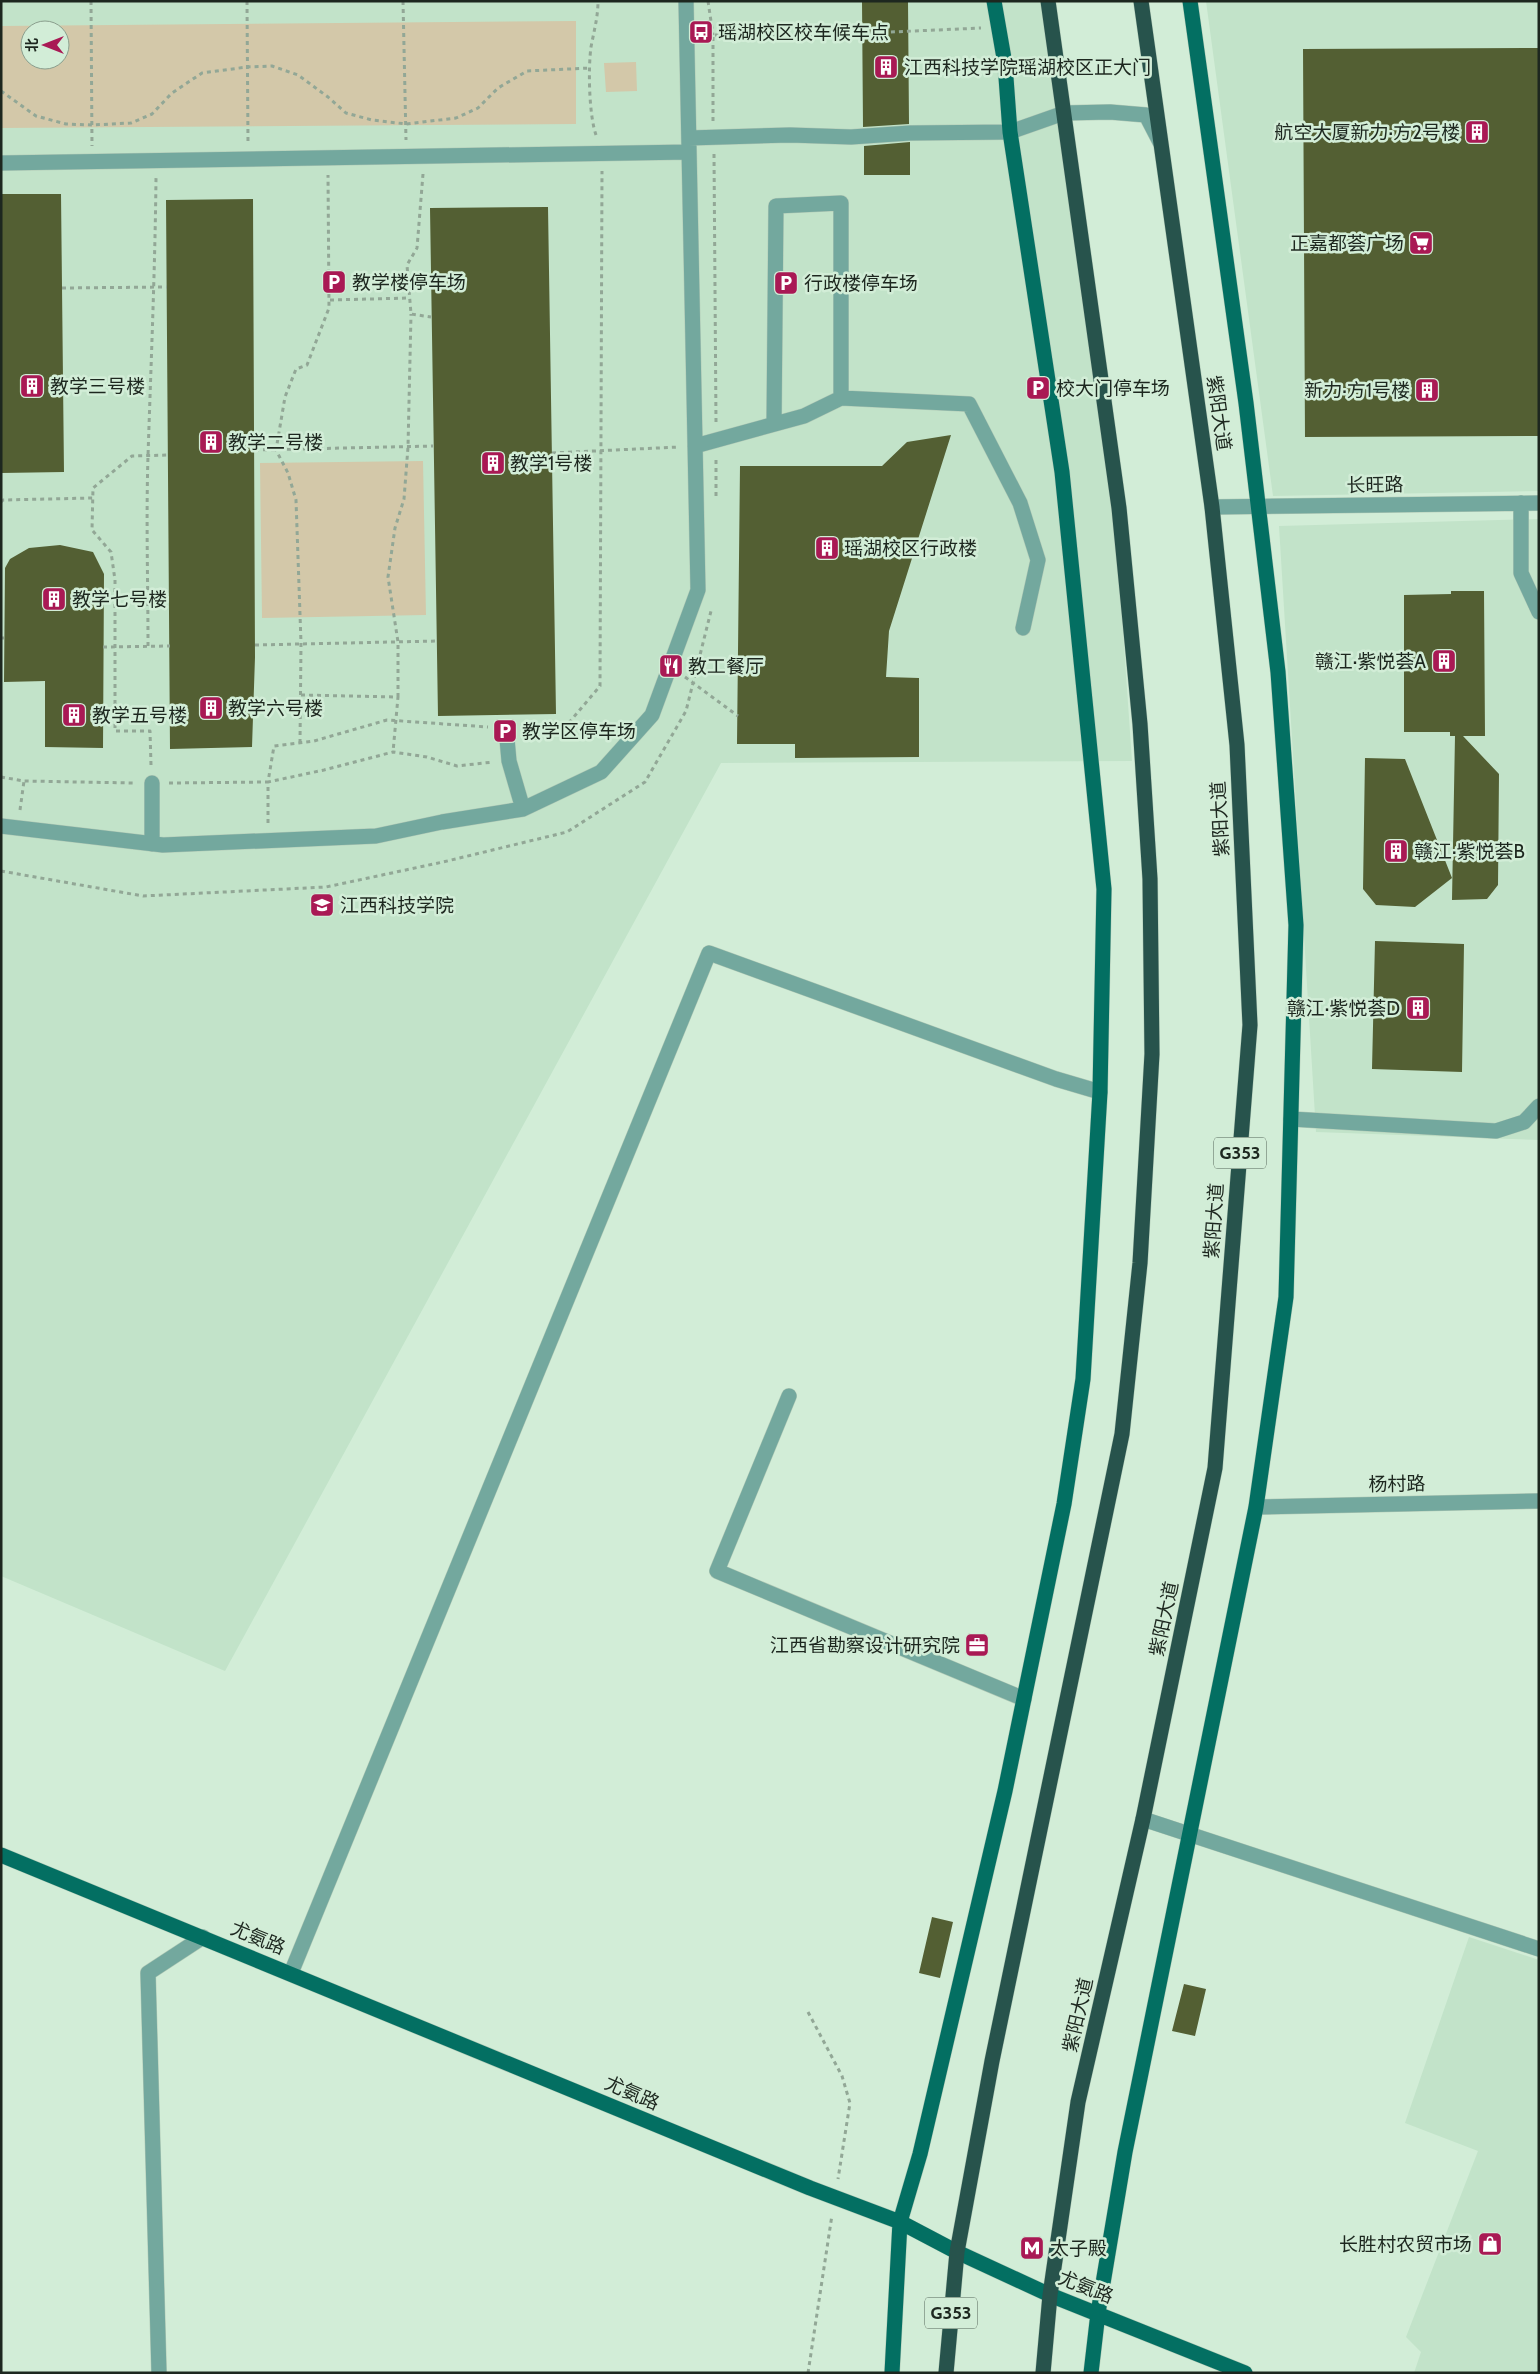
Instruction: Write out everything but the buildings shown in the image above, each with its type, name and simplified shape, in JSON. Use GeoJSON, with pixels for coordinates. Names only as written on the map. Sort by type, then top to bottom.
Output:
{"type":"FeatureCollection","features":[{"type":"Feature","properties":{"kind":"highway","name":"G353"},"geometry":{"type":"LineString","coordinates":[[946,2373],[957,2252],[992,2061],[1122,1434],[1140,1263],[1152,1054],[1150,879],[1140,724],[1119,508],[1048,1]]}},
{"type":"Feature","properties":{"kind":"highway","name":"紫阳大道"},"geometry":{"type":"LineString","coordinates":[[1043,2373],[1050,2295],[1078,2102],[1144,1819],[1215,1468],[1250,1025],[1237,745],[1212,507],[1141,1]]}},
{"type":"Feature","properties":{"kind":"main road"},"geometry":{"type":"LineString","coordinates":[[892,2373],[900,2222],[920,2154],[1005,1791],[1064,1504],[1083,1379],[1100,1092],[1104,888],[1062,472],[1010,132],[1005,64],[994,1]]}},
{"type":"Feature","properties":{"kind":"main road"},"geometry":{"type":"LineString","coordinates":[[1091,2373],[1098,2313],[1125,2152],[1256,1507],[1286,1297],[1296,924],[1278,672],[1259,507],[1190,1]]}},
{"type":"Feature","properties":{"kind":"main road","name":"尤氨路"},"geometry":{"type":"LineString","coordinates":[[1,1855],[290,1972],[810,2188],[900,2222],[957,2252],[1050,2295],[1245,2373]]}},
{"type":"Feature","properties":{"kind":"street"},"geometry":{"type":"LineString","coordinates":[[1,826],[152,844],[376,836],[442,822],[523,809],[601,772],[652,716],[698,590],[686,1]]}},
{"type":"Feature","properties":{"kind":"street"},"geometry":{"type":"LineString","coordinates":[[1,163],[602,153],[689,145],[714,138],[1010,132],[1064,113],[1110,112],[1146,115],[1161,144]]}},
{"type":"Feature","properties":{"kind":"street"},"geometry":{"type":"LineString","coordinates":[[774,424],[776,206],[841,204],[840,398]]}},
{"type":"Feature","properties":{"kind":"street"},"geometry":{"type":"LineString","coordinates":[[695,446],[804,416],[840,398],[970,404],[1020,503],[1038,560],[1023,628]]}},
{"type":"Feature","properties":{"kind":"street"},"geometry":{"type":"LineString","coordinates":[[1521,503],[1521,572],[1539,612]]}},
{"type":"Feature","properties":{"kind":"street","name":"长旺路"},"geometry":{"type":"LineString","coordinates":[[1212,507],[1539,503]]}},
{"type":"Feature","properties":{"kind":"street"},"geometry":{"type":"LineString","coordinates":[[506,728],[509,760],[523,809]]}},
{"type":"Feature","properties":{"kind":"street"},"geometry":{"type":"LineString","coordinates":[[152,783],[152,844]]}},
{"type":"Feature","properties":{"kind":"street"},"geometry":{"type":"LineString","coordinates":[[290,1972],[709,953],[1056,1079],[1100,1092]]}},
{"type":"Feature","properties":{"kind":"street"},"geometry":{"type":"LineString","coordinates":[[1291,1119],[1496,1131],[1524,1122],[1539,1106]]}},
{"type":"Feature","properties":{"kind":"street"},"geometry":{"type":"LineString","coordinates":[[789,1396],[717,1571],[1024,1699]]}},
{"type":"Feature","properties":{"kind":"street","name":"杨村路"},"geometry":{"type":"LineString","coordinates":[[1256,1507],[1539,1501]]}},
{"type":"Feature","properties":{"kind":"street"},"geometry":{"type":"LineString","coordinates":[[1144,1819],[1539,1950]]}},
{"type":"Feature","properties":{"kind":"street"},"geometry":{"type":"LineString","coordinates":[[159,2373],[148,1974],[203,1937]]}},
{"type":"Feature","properties":{"kind":"path"},"geometry":{"type":"LineString","coordinates":[[91,1],[93,161]]}},
{"type":"Feature","properties":{"kind":"path"},"geometry":{"type":"LineString","coordinates":[[247,1],[249,158]]}},
{"type":"Feature","properties":{"kind":"path"},"geometry":{"type":"LineString","coordinates":[[403,1],[406,156]]}},
{"type":"Feature","properties":{"kind":"path"},"geometry":{"type":"LineString","coordinates":[[268,841],[268,782],[274,746],[314,741],[387,720],[506,728],[567,725],[600,686],[602,153],[591,121],[591,49],[598,17],[598,1]]}},
{"type":"Feature","properties":{"kind":"path"},"geometry":{"type":"LineString","coordinates":[[708,1],[713,35],[716,498]]}},
{"type":"Feature","properties":{"kind":"path"},"geometry":{"type":"LineString","coordinates":[[713,35],[824,35],[999,27]]}},
{"type":"Feature","properties":{"kind":"path"},"geometry":{"type":"LineString","coordinates":[[1,91],[36,116],[66,124],[92,126],[131,123],[152,114],[172,93],[202,73],[272,66],[298,76],[328,97],[346,113],[372,120],[406,124],[456,118],[478,108],[498,88],[527,71],[591,68]]}},
{"type":"Feature","properties":{"kind":"path"},"geometry":{"type":"LineString","coordinates":[[393,752],[398,720],[398,642],[388,577],[395,528],[404,499],[408,447],[411,314],[407,265],[417,248],[424,156]]}},
{"type":"Feature","properties":{"kind":"path"},"geometry":{"type":"LineString","coordinates":[[300,743],[302,643],[296,500],[288,474],[276,450],[285,397],[296,369],[308,365],[329,308],[328,157]]}},
{"type":"Feature","properties":{"kind":"path"},"geometry":{"type":"LineString","coordinates":[[148,646],[148,455],[151,408],[151,331],[155,287],[156,160]]}},
{"type":"Feature","properties":{"kind":"path"},"geometry":{"type":"LineString","coordinates":[[62,288],[167,287]]}},
{"type":"Feature","properties":{"kind":"path"},"geometry":{"type":"LineString","coordinates":[[330,300],[409,298]]}},
{"type":"Feature","properties":{"kind":"path"},"geometry":{"type":"LineString","coordinates":[[411,314],[432,318]]}},
{"type":"Feature","properties":{"kind":"path"},"geometry":{"type":"LineString","coordinates":[[255,450],[433,446]]}},
{"type":"Feature","properties":{"kind":"path"},"geometry":{"type":"LineString","coordinates":[[552,453],[695,446]]}},
{"type":"Feature","properties":{"kind":"path"},"geometry":{"type":"LineString","coordinates":[[152,783],[150,731],[115,731],[115,580],[111,552],[92,530],[93,488],[132,456],[168,455]]}},
{"type":"Feature","properties":{"kind":"path"},"geometry":{"type":"LineString","coordinates":[[1,502],[3,500],[93,498]]}},
{"type":"Feature","properties":{"kind":"path"},"geometry":{"type":"LineString","coordinates":[[1,870],[143,896],[326,887],[443,862],[568,832],[645,782],[686,711],[714,603]]}},
{"type":"Feature","properties":{"kind":"path"},"geometry":{"type":"LineString","coordinates":[[255,645],[437,641]]}},
{"type":"Feature","properties":{"kind":"path"},"geometry":{"type":"LineString","coordinates":[[103,647],[170,646]]}},
{"type":"Feature","properties":{"kind":"path"},"geometry":{"type":"LineString","coordinates":[[671,666],[738,716]]}},
{"type":"Feature","properties":{"kind":"path"},"geometry":{"type":"LineString","coordinates":[[301,695],[398,697]]}},
{"type":"Feature","properties":{"kind":"path"},"geometry":{"type":"LineString","coordinates":[[1,777],[24,781],[268,782],[393,752],[427,757],[457,766],[509,760]]}},
{"type":"Feature","properties":{"kind":"path"},"geometry":{"type":"LineString","coordinates":[[18,828],[24,781]]}},
{"type":"Feature","properties":{"kind":"shaded area","name":"江西科技学院"},"geometry":{"type":"Polygon","coordinates":[[[1,1],[1042,1],[1112,471],[1132,761],[721,763],[225,1671],[1,1576],[1,1]]]}},
{"type":"Feature","properties":{"kind":"shaded area","name":"正嘉都荟广场"},"geometry":{"type":"Polygon","coordinates":[[[1206,1],[1539,1],[1539,491],[1273,496],[1206,1]]]}},
{"type":"Feature","properties":{"kind":"shaded area"},"geometry":{"type":"Polygon","coordinates":[[[576,21],[576,124],[1,128],[1,26],[20,26],[20,70],[70,70],[70,25],[576,21]]]}},
{"type":"Feature","properties":{"kind":"shaded area"},"geometry":{"type":"Polygon","coordinates":[[[636,62],[637,91],[606,92],[604,63],[636,62]]]}},
{"type":"Feature","properties":{"kind":"shaded area"},"geometry":{"type":"Polygon","coordinates":[[[423,461],[426,615],[262,618],[260,463],[423,461]]]}},
{"type":"Feature","properties":{"kind":"shaded area"},"geometry":{"type":"Polygon","coordinates":[[[1539,519],[1539,1140],[1316,1132],[1279,526],[1539,519]]]}},
{"type":"Feature","properties":{"kind":"shaded area","name":"长胜村农贸市场"},"geometry":{"type":"Polygon","coordinates":[[[1469,1937],[1539,1960],[1539,2373],[1414,2373],[1421,2352],[1406,2337],[1478,2151],[1405,2123],[1469,1937]]]}},
{"type":"Feature","properties":{"kind":"place","name":"瑶湖校区校车候车点"},"geometry":{"type":"Point","coordinates":[701,32]}},
{"type":"Feature","properties":{"kind":"place","name":"江西科技学院瑶湖校区正大门"},"geometry":{"type":"Point","coordinates":[886,67]}},
{"type":"Feature","properties":{"kind":"place","name":"航空大厦新力·方2号楼"},"geometry":{"type":"Point","coordinates":[1477,132]}},
{"type":"Feature","properties":{"kind":"place","name":"正嘉都荟广场"},"geometry":{"type":"Point","coordinates":[1421,243]}},
{"type":"Feature","properties":{"kind":"place","name":"教学楼停车场"},"geometry":{"type":"Point","coordinates":[334,282]}},
{"type":"Feature","properties":{"kind":"place","name":"行政楼停车场"},"geometry":{"type":"Point","coordinates":[786,283]}},
{"type":"Feature","properties":{"kind":"place","name":"教学三号楼"},"geometry":{"type":"Point","coordinates":[32,386]}},
{"type":"Feature","properties":{"kind":"place","name":"校大门停车场"},"geometry":{"type":"Point","coordinates":[1038,388]}},
{"type":"Feature","properties":{"kind":"place","name":"新力·方1号楼"},"geometry":{"type":"Point","coordinates":[1427,390]}},
{"type":"Feature","properties":{"kind":"place","name":"教学二号楼"},"geometry":{"type":"Point","coordinates":[211,442]}},
{"type":"Feature","properties":{"kind":"place","name":"教学1号楼"},"geometry":{"type":"Point","coordinates":[493,463]}},
{"type":"Feature","properties":{"kind":"place","name":"瑶湖校区行政楼"},"geometry":{"type":"Point","coordinates":[827,548]}},
{"type":"Feature","properties":{"kind":"place","name":"教学七号楼"},"geometry":{"type":"Point","coordinates":[54,599]}},
{"type":"Feature","properties":{"kind":"place","name":"赣江·紫悦荟A"},"geometry":{"type":"Point","coordinates":[1444,661]}},
{"type":"Feature","properties":{"kind":"place","name":"教工餐厅"},"geometry":{"type":"Point","coordinates":[671,666]}},
{"type":"Feature","properties":{"kind":"place","name":"教学六号楼"},"geometry":{"type":"Point","coordinates":[211,708]}},
{"type":"Feature","properties":{"kind":"place","name":"教学五号楼"},"geometry":{"type":"Point","coordinates":[74,715]}},
{"type":"Feature","properties":{"kind":"place","name":"教学区停车场"},"geometry":{"type":"Point","coordinates":[505,731]}},
{"type":"Feature","properties":{"kind":"place","name":"赣江·紫悦荟B"},"geometry":{"type":"Point","coordinates":[1396,851]}},
{"type":"Feature","properties":{"kind":"place","name":"江西科技学院"},"geometry":{"type":"Point","coordinates":[322,905]}},
{"type":"Feature","properties":{"kind":"place","name":"赣江·紫悦荟D"},"geometry":{"type":"Point","coordinates":[1418,1008]}},
{"type":"Feature","properties":{"kind":"place","name":"江西省勘察设计研究院"},"geometry":{"type":"Point","coordinates":[977,1645]}},
{"type":"Feature","properties":{"kind":"place","name":"长胜村农贸市场"},"geometry":{"type":"Point","coordinates":[1490,2244]}},
{"type":"Feature","properties":{"kind":"place","name":"太子殿"},"geometry":{"type":"Point","coordinates":[1032,2248]}}]}
